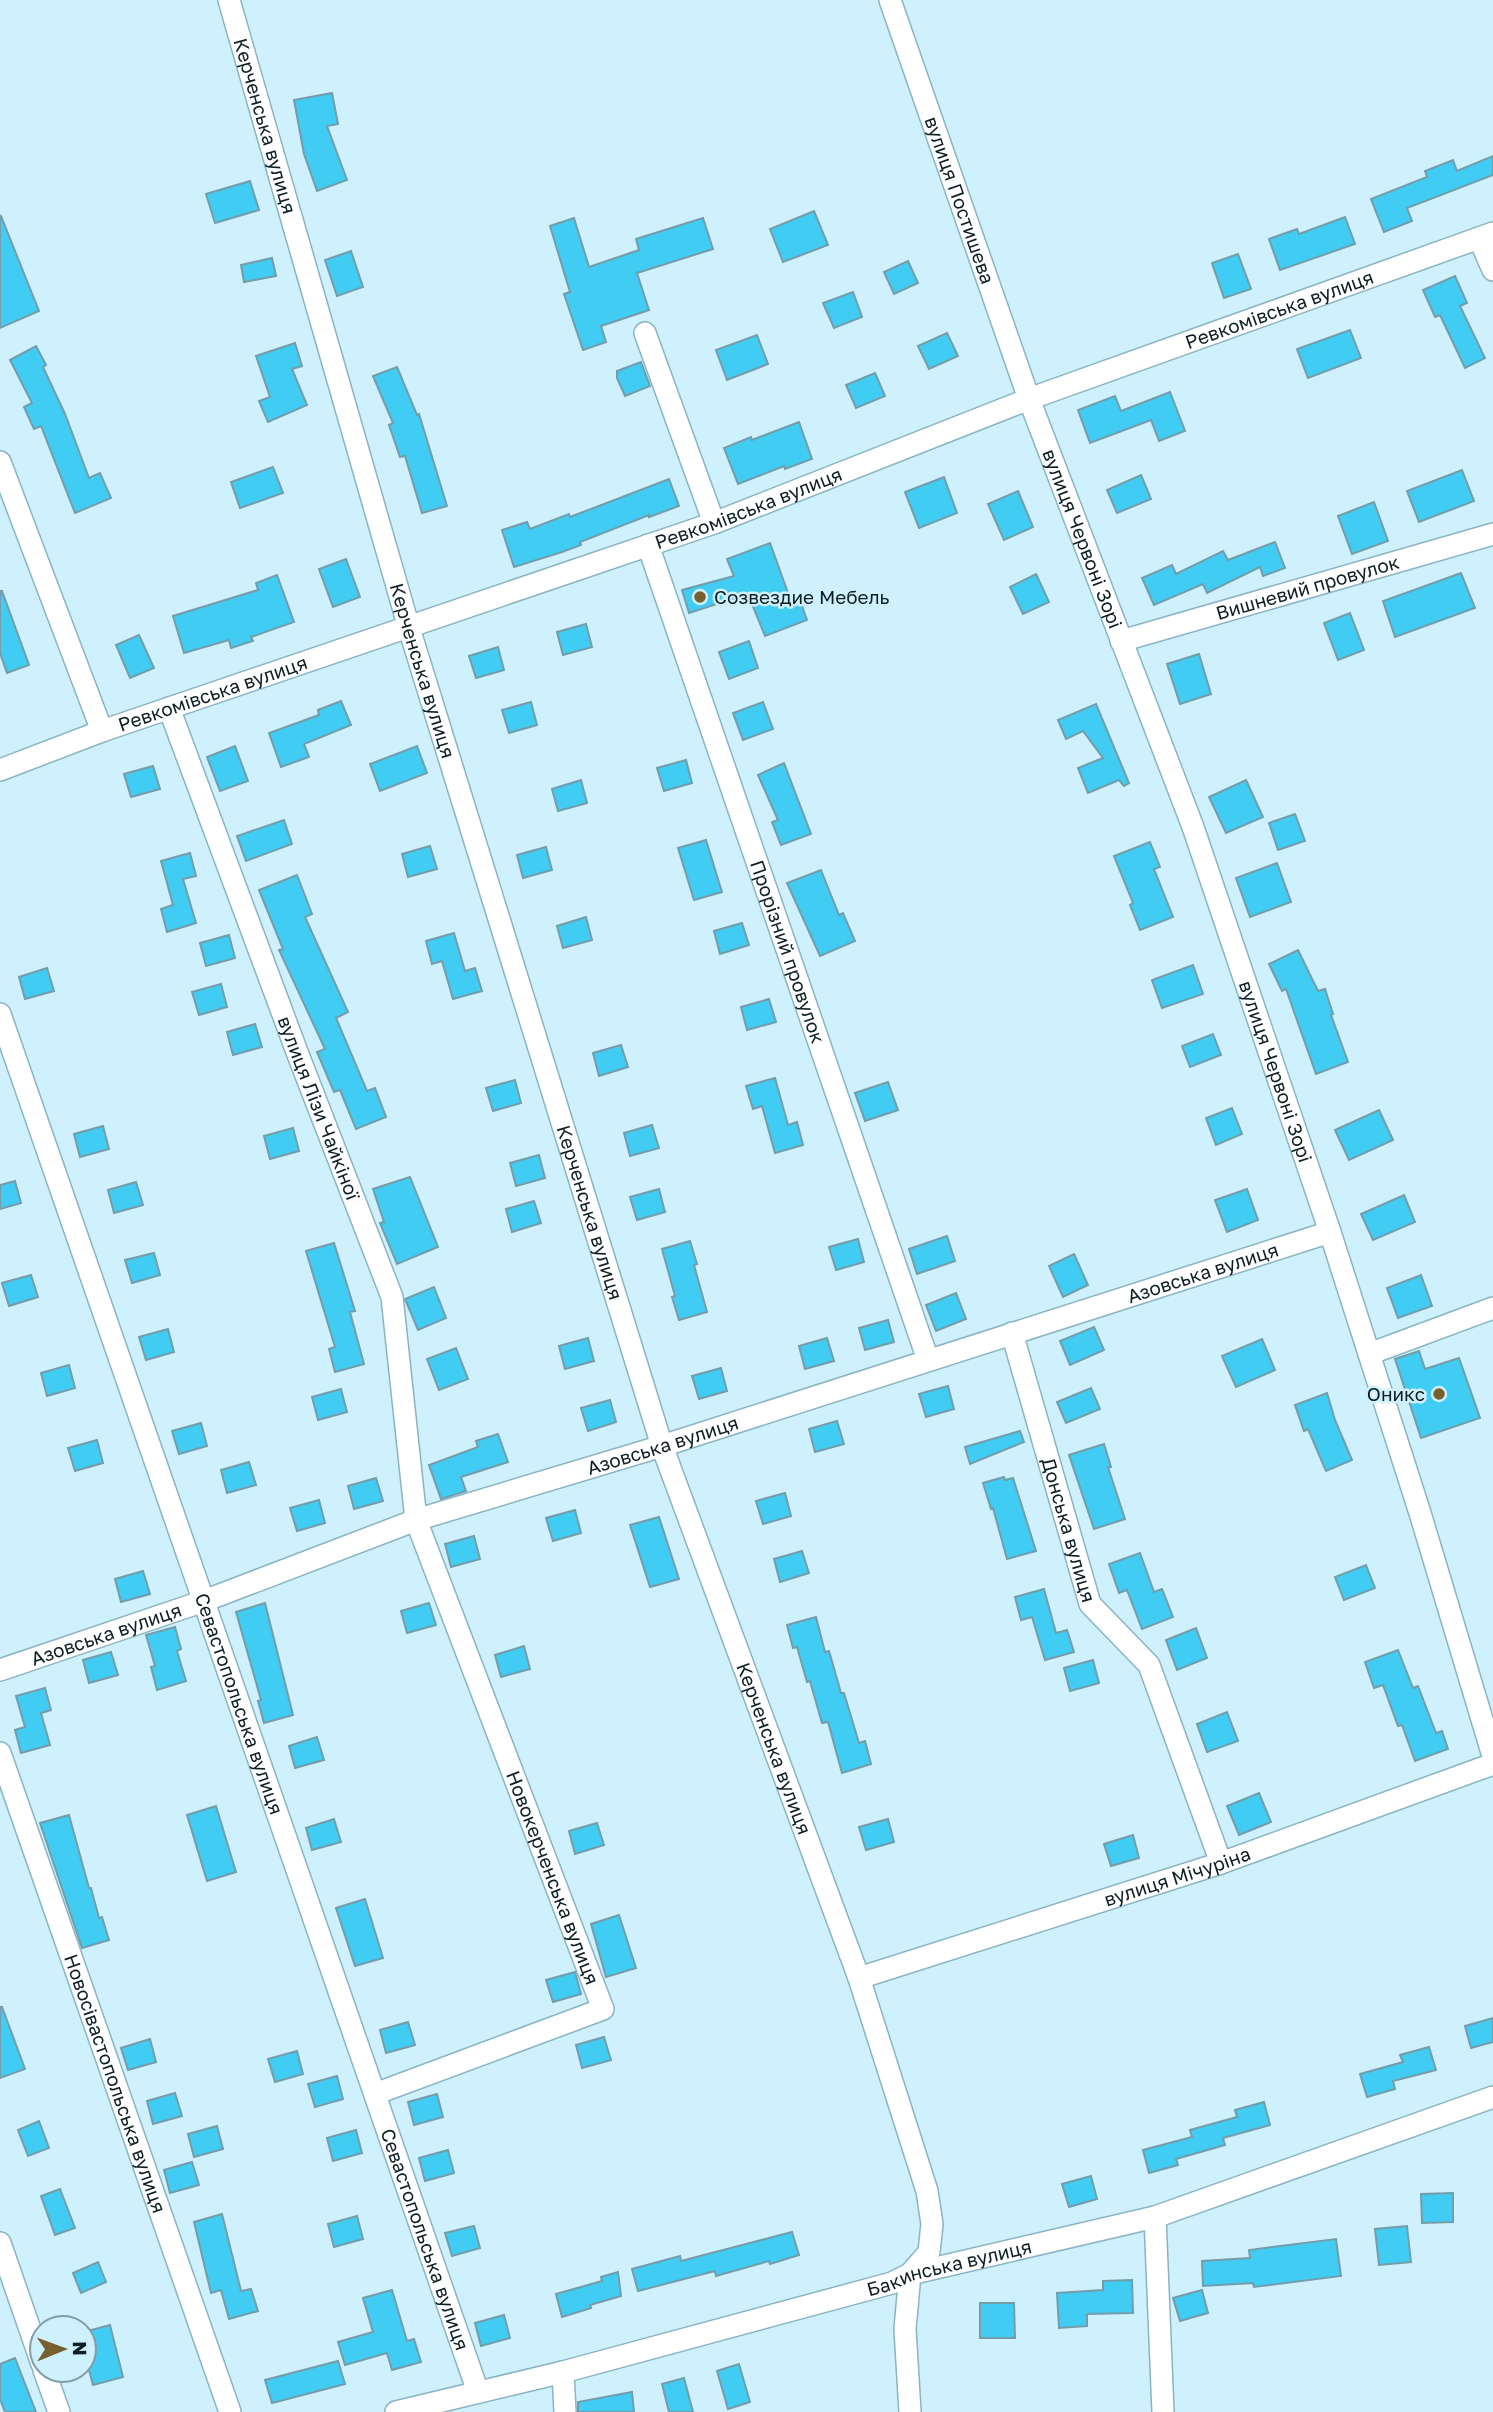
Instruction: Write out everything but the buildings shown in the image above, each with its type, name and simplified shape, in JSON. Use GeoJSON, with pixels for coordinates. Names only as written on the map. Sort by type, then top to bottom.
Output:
{"type":"FeatureCollection","features":[{"type":"Feature","properties":{"kind":"street","name":"Керченська вулиця"},"geometry":{"type":"LineString","coordinates":[[229,0],[409,628],[662,1446],[859,1978],[927,2191],[932,2224],[929,2252],[910,2274],[905,2329],[910,2412]]}},
{"type":"Feature","properties":{"kind":"street","name":"вулиця Постишева"},"geometry":{"type":"LineString","coordinates":[[890,0],[1029,399]]}},
{"type":"Feature","properties":{"kind":"street","name":"Ревкомівська вулиця"},"geometry":{"type":"LineString","coordinates":[[0,770],[102,731],[714,523],[1029,399],[1486,235]]}},
{"type":"Feature","properties":{"kind":"street"},"geometry":{"type":"LineString","coordinates":[[1486,235],[1493,270]]}},
{"type":"Feature","properties":{"kind":"street"},"geometry":{"type":"LineString","coordinates":[[645,333],[714,523]]}},
{"type":"Feature","properties":{"kind":"street","name":"вулиця Червоні Зорі"},"geometry":{"type":"LineString","coordinates":[[1029,399],[1193,827],[1330,1233],[1420,1513],[1493,1756]]}},
{"type":"Feature","properties":{"kind":"street"},"geometry":{"type":"LineString","coordinates":[[0,462],[102,731]]}},
{"type":"Feature","properties":{"kind":"street","name":"Вишневий провулок"},"geometry":{"type":"LineString","coordinates":[[1121,641],[1493,534]]}},
{"type":"Feature","properties":{"kind":"street","name":"Прорізний провулок"},"geometry":{"type":"LineString","coordinates":[[648,545],[928,1360]]}},
{"type":"Feature","properties":{"kind":"street","name":"вулиця Лізи Чайкіної"},"geometry":{"type":"LineString","coordinates":[[169,708],[392,1297],[416,1520]]}},
{"type":"Feature","properties":{"kind":"street","name":"Севастопольська вулиця"},"geometry":{"type":"LineString","coordinates":[[0,1014],[478,2392]]}},
{"type":"Feature","properties":{"kind":"street","name":"Азовська вулиця"},"geometry":{"type":"LineString","coordinates":[[0,1670],[204,1601],[416,1520],[662,1446],[1330,1233]]}},
{"type":"Feature","properties":{"kind":"street"},"geometry":{"type":"LineString","coordinates":[[1369,1354],[1493,1308]]}},
{"type":"Feature","properties":{"kind":"street","name":"Донська вулиця"},"geometry":{"type":"LineString","coordinates":[[1012,1333],[1090,1604],[1149,1665],[1221,1863]]}},
{"type":"Feature","properties":{"kind":"street","name":"Новокерченська вулиця"},"geometry":{"type":"LineString","coordinates":[[375,2094],[603,2009],[416,1520]]}},
{"type":"Feature","properties":{"kind":"street","name":"Новосівастопольська вулиця"},"geometry":{"type":"LineString","coordinates":[[0,1753],[230,2412]]}},
{"type":"Feature","properties":{"kind":"street","name":"вулиця Мічуріна"},"geometry":{"type":"LineString","coordinates":[[859,1978],[1221,1863],[1493,1764]]}},
{"type":"Feature","properties":{"kind":"street","name":"Бакинська вулиця"},"geometry":{"type":"LineString","coordinates":[[396,2412],[563,2372],[892,2283],[910,2274],[1155,2217],[1493,2097]]}},
{"type":"Feature","properties":{"kind":"street"},"geometry":{"type":"LineString","coordinates":[[1155,2217],[1163,2412]]}},
{"type":"Feature","properties":{"kind":"street"},"geometry":{"type":"LineString","coordinates":[[0,2243],[28,2324]]}},
{"type":"Feature","properties":{"kind":"street"},"geometry":{"type":"LineString","coordinates":[[563,2372],[565,2412]]}},
{"type":"Feature","properties":{"kind":"street"},"geometry":{"type":"LineString","coordinates":[[49,2384],[59,2412]]}},
{"type":"Feature","properties":{"kind":"place","name":"Созвездие Мебель"},"geometry":{"type":"Point","coordinates":[700,597]}},
{"type":"Feature","properties":{"kind":"place","name":"Оникс"},"geometry":{"type":"Point","coordinates":[1439,1394]}}]}
